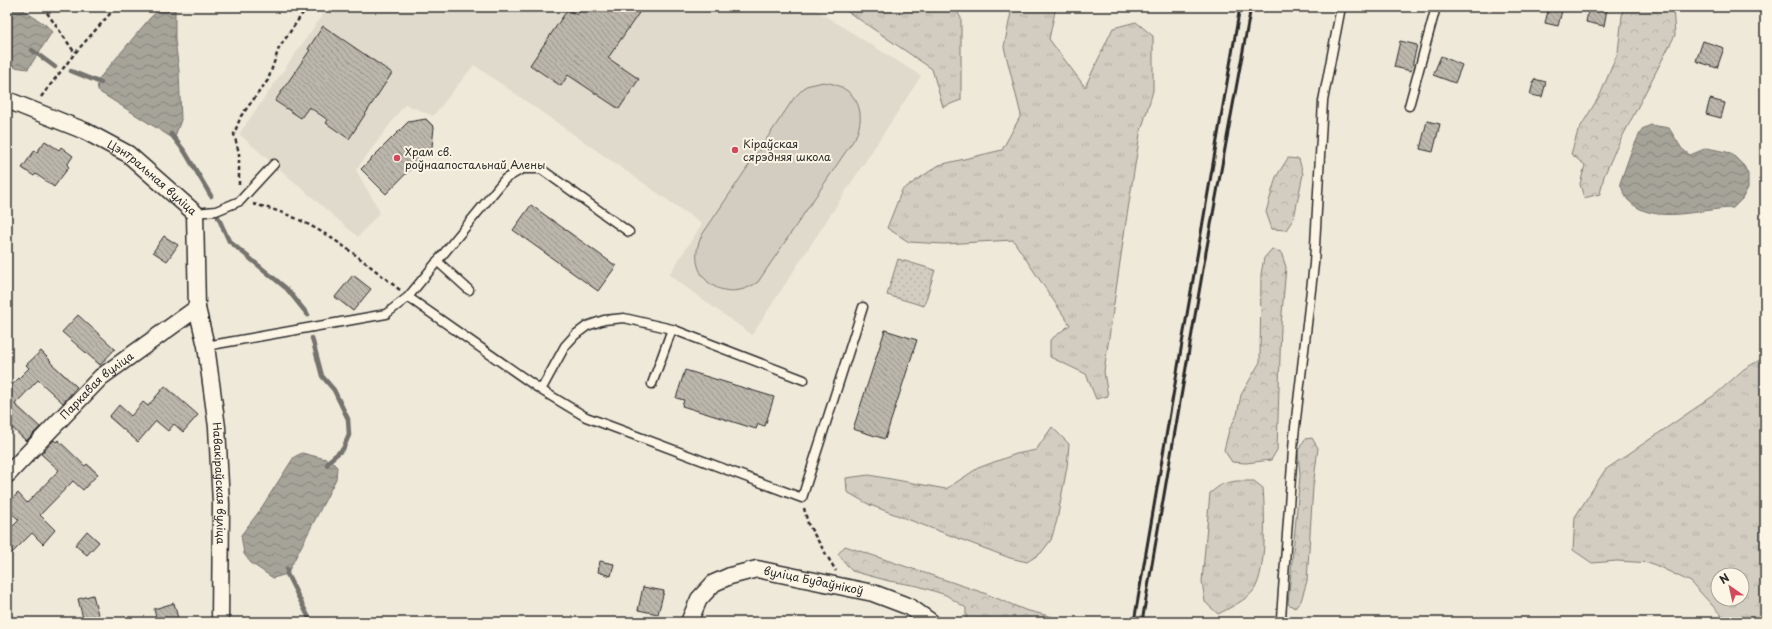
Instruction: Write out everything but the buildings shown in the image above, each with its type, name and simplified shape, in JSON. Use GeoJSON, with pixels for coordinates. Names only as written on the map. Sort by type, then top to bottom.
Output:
{"type":"FeatureCollection","features":[{"type":"Feature","properties":{"kind":"street","name":"Цэнтральная вуліца"},"geometry":{"type":"LineString","coordinates":[[7,100],[85,131],[128,154],[195,212],[197,308],[206,346]]}},
{"type":"Feature","properties":{"kind":"street","name":"Паркавая вуліца"},"geometry":{"type":"LineString","coordinates":[[7,475],[101,377],[197,308]]}},
{"type":"Feature","properties":{"kind":"street","name":"Навакіраўская вуліца"},"geometry":{"type":"LineString","coordinates":[[206,346],[217,427],[221,504],[220,622]]}},
{"type":"Feature","properties":{"kind":"street","name":"вуліца Будаўнікоў"},"geometry":{"type":"LineString","coordinates":[[689,622],[699,599],[714,583],[730,576],[757,569],[873,593],[910,607],[931,622]]}},
{"type":"Feature","properties":{"kind":"lane"},"geometry":{"type":"LineString","coordinates":[[1280,622],[1294,436],[1314,264],[1323,101],[1341,7]]}},
{"type":"Feature","properties":{"kind":"lane"},"geometry":{"type":"LineString","coordinates":[[1409,106],[1436,7]]}},
{"type":"Feature","properties":{"kind":"lane"},"geometry":{"type":"LineString","coordinates":[[195,212],[216,211],[240,200],[274,164]]}},
{"type":"Feature","properties":{"kind":"lane"},"geometry":{"type":"LineString","coordinates":[[206,346],[386,314],[408,297],[505,179],[522,169],[541,169],[629,232]]}},
{"type":"Feature","properties":{"kind":"lane"},"geometry":{"type":"LineString","coordinates":[[437,261],[469,290]]}},
{"type":"Feature","properties":{"kind":"lane"},"geometry":{"type":"LineString","coordinates":[[408,297],[541,390],[586,417],[802,498],[863,307]]}},
{"type":"Feature","properties":{"kind":"lane"},"geometry":{"type":"LineString","coordinates":[[541,390],[565,346],[575,335],[587,326],[604,320],[624,318],[672,329],[804,380]]}},
{"type":"Feature","properties":{"kind":"lane"},"geometry":{"type":"LineString","coordinates":[[652,384],[672,329]]}},
{"type":"Feature","properties":{"kind":"path"},"geometry":{"type":"LineString","coordinates":[[43,7],[75,53]]}},
{"type":"Feature","properties":{"kind":"path"},"geometry":{"type":"LineString","coordinates":[[32,109],[75,53],[116,7]]}},
{"type":"Feature","properties":{"kind":"path"},"geometry":{"type":"LineString","coordinates":[[307,7],[279,48],[268,80],[241,116],[234,134],[238,153],[240,200],[272,208],[312,225],[345,246],[408,297]]}},
{"type":"Feature","properties":{"kind":"path"},"geometry":{"type":"LineString","coordinates":[[802,498],[808,524],[833,565],[844,587]]}},
{"type":"Feature","properties":{"kind":"shaded area","name":"Кіраўская сярэдняя школа"},"geometry":{"type":"Polygon","coordinates":[[[328,7],[811,7],[921,76],[752,335],[669,275],[702,224],[474,65],[433,116],[405,104],[356,170],[380,212],[358,237],[239,134],[328,7]]]}},
{"type":"Feature","properties":{"kind":"green space"},"geometry":{"type":"Polygon","coordinates":[[[841,7],[954,7],[961,18],[961,100],[943,107],[932,69],[841,7]]]}},
{"type":"Feature","properties":{"kind":"green space"},"geometry":{"type":"Polygon","coordinates":[[[1012,7],[1056,7],[1049,39],[1085,87],[1113,28],[1136,22],[1153,36],[1153,91],[1140,134],[1104,372],[1108,396],[1096,399],[1086,374],[1050,357],[1050,340],[1070,325],[1013,240],[944,244],[909,242],[887,228],[902,190],[939,165],[1002,150],[1021,115],[1004,47],[1012,7]]]}},
{"type":"Feature","properties":{"kind":"green space"},"geometry":{"type":"Polygon","coordinates":[[[1623,7],[1673,7],[1675,35],[1615,151],[1604,176],[1600,194],[1584,198],[1580,184],[1585,165],[1571,154],[1578,131],[1600,95],[1618,52],[1623,7]]]}},
{"type":"Feature","properties":{"kind":"green space"},"geometry":{"type":"Polygon","coordinates":[[[823,82],[834,84],[843,88],[856,101],[860,118],[859,128],[855,138],[758,282],[744,289],[731,291],[719,289],[709,283],[701,274],[697,263],[697,250],[702,235],[794,98],[806,86],[823,82]]]}},
{"type":"Feature","properties":{"kind":"green space"},"geometry":{"type":"Polygon","coordinates":[[[1288,158],[1299,159],[1303,174],[1294,218],[1286,230],[1272,229],[1266,212],[1276,177],[1288,158]]]}},
{"type":"Feature","properties":{"kind":"green space"},"geometry":{"type":"Polygon","coordinates":[[[1272,249],[1281,252],[1286,267],[1281,325],[1277,450],[1271,460],[1246,463],[1232,462],[1224,450],[1229,430],[1237,415],[1241,395],[1260,362],[1261,274],[1264,258],[1272,249]]]}},
{"type":"Feature","properties":{"kind":"green space"},"geometry":{"type":"Polygon","coordinates":[[[898,259],[935,270],[924,306],[887,295],[898,259]]]}},
{"type":"Feature","properties":{"kind":"green space"},"geometry":{"type":"Polygon","coordinates":[[[1765,357],[1765,622],[1725,622],[1714,607],[1750,607],[1750,567],[1710,567],[1710,603],[1691,582],[1651,563],[1617,561],[1592,563],[1573,550],[1575,517],[1605,470],[1716,394],[1744,369],[1765,357]]]}},
{"type":"Feature","properties":{"kind":"green space"},"geometry":{"type":"Polygon","coordinates":[[[1052,427],[1069,444],[1067,467],[1057,520],[1051,540],[1041,553],[1027,562],[1010,558],[870,505],[847,492],[846,478],[869,475],[946,489],[978,468],[1016,454],[1036,450],[1052,427]]]}},
{"type":"Feature","properties":{"kind":"green space"},"geometry":{"type":"Polygon","coordinates":[[[1312,438],[1318,448],[1313,487],[1307,581],[1301,601],[1295,608],[1288,604],[1300,476],[1298,451],[1305,439],[1312,438]]]}},
{"type":"Feature","properties":{"kind":"green space"},"geometry":{"type":"Polygon","coordinates":[[[1236,481],[1254,481],[1263,488],[1263,555],[1258,581],[1254,590],[1243,600],[1218,614],[1205,602],[1202,581],[1210,493],[1222,484],[1236,481]]]}},
{"type":"Feature","properties":{"kind":"green space"},"geometry":{"type":"Polygon","coordinates":[[[845,546],[984,593],[1025,610],[1053,617],[1059,622],[966,622],[966,608],[946,595],[918,586],[889,581],[852,571],[838,554],[845,546]]]}},
{"type":"Feature","properties":{"kind":"water"},"geometry":{"type":"Polygon","coordinates":[[[7,7],[18,7],[46,25],[52,32],[28,69],[7,66],[7,7]]]}},
{"type":"Feature","properties":{"kind":"water"},"geometry":{"type":"Polygon","coordinates":[[[162,7],[175,7],[175,40],[179,71],[181,120],[174,139],[98,91],[97,81],[150,18],[162,7]]]}},
{"type":"Feature","properties":{"kind":"water"},"geometry":{"type":"Polygon","coordinates":[[[1651,125],[1669,128],[1682,149],[1690,155],[1707,148],[1731,153],[1744,166],[1748,174],[1748,188],[1742,199],[1733,208],[1678,214],[1651,213],[1638,208],[1628,200],[1620,183],[1631,152],[1642,129],[1651,125]]]}},
{"type":"Feature","properties":{"kind":"water"},"geometry":{"type":"Polygon","coordinates":[[[302,453],[330,460],[337,467],[336,479],[287,574],[273,578],[251,563],[244,554],[241,535],[258,513],[294,457],[302,453]]]}},
{"type":"Feature","properties":{"kind":"waterway"},"geometry":{"type":"LineString","coordinates":[[32,50],[55,67]]}},
{"type":"Feature","properties":{"kind":"waterway"},"geometry":{"type":"LineString","coordinates":[[71,71],[101,83]]}},
{"type":"Feature","properties":{"kind":"waterway"},"geometry":{"type":"LineString","coordinates":[[171,134],[185,152],[211,196]]}},
{"type":"Feature","properties":{"kind":"waterway"},"geometry":{"type":"LineString","coordinates":[[218,217],[229,241],[287,289],[308,315]]}},
{"type":"Feature","properties":{"kind":"waterway"},"geometry":{"type":"LineString","coordinates":[[312,338],[322,376],[334,390],[348,419],[349,435],[343,449],[330,460],[327,465]]}},
{"type":"Feature","properties":{"kind":"waterway"},"geometry":{"type":"LineString","coordinates":[[287,569],[287,574],[311,622]]}},
{"type":"Feature","properties":{"kind":"railway"},"geometry":{"type":"LineString","coordinates":[[1134,622],[1240,7]]}},
{"type":"Feature","properties":{"kind":"railway"},"geometry":{"type":"LineString","coordinates":[[1142,622],[1206,252],[1251,7]]}},
{"type":"Feature","properties":{"kind":"place","name":"Кіраўская сярэдняя школа"},"geometry":{"type":"Point","coordinates":[735,150]}},
{"type":"Feature","properties":{"kind":"place","name":"Храм св. роўнаапостальнай Алены"},"geometry":{"type":"Point","coordinates":[397,158]}}]}
